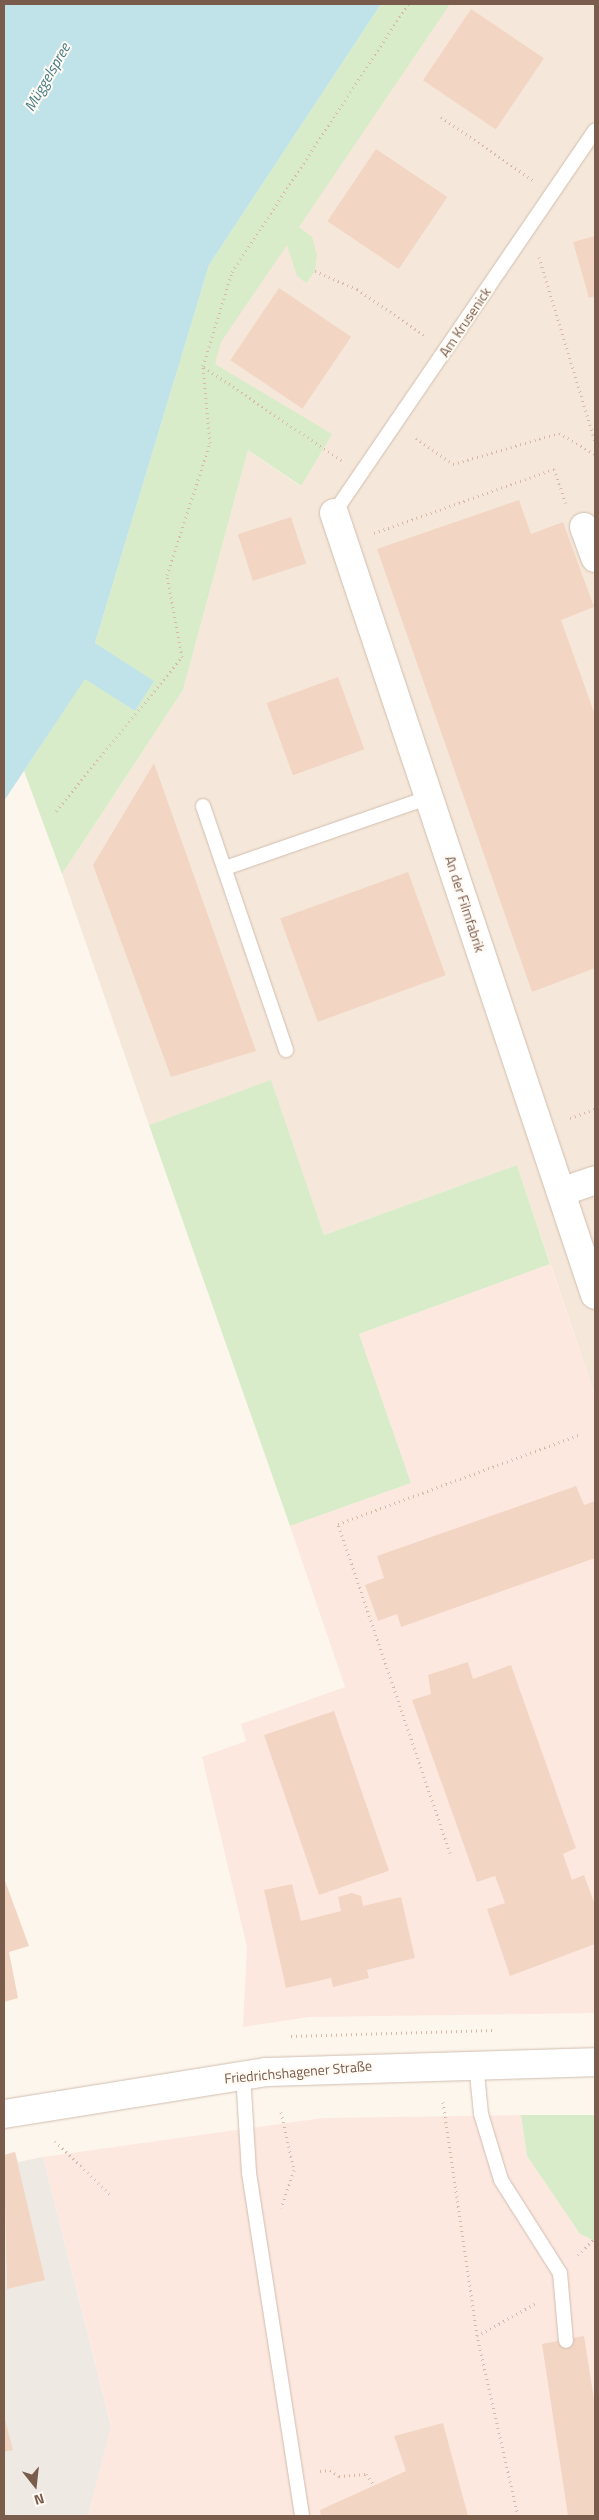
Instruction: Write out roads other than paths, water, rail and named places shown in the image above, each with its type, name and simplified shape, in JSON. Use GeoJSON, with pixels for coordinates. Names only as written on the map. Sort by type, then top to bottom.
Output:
{"type":"FeatureCollection","features":[{"type":"Feature","properties":{"kind":"street","name":"An der Filmfabrik"},"geometry":{"type":"LineString","coordinates":[[334,513],[595,1294]]}},
{"type":"Feature","properties":{"kind":"street"},"geometry":{"type":"LineString","coordinates":[[584,527],[595,558]]}},
{"type":"Feature","properties":{"kind":"street"},"geometry":{"type":"LineString","coordinates":[[561,1192],[595,1180]]}},
{"type":"Feature","properties":{"kind":"street","name":"Friedrichshagener Straße"},"geometry":{"type":"LineString","coordinates":[[4,2114],[243,2074],[476,2063],[595,2062]]}},
{"type":"Feature","properties":{"kind":"lane","name":"Am Krusenick"},"geometry":{"type":"LineString","coordinates":[[334,513],[529,227],[553,193],[590,149],[595,131]]}},
{"type":"Feature","properties":{"kind":"lane"},"geometry":{"type":"LineString","coordinates":[[225,868],[430,797]]}},
{"type":"Feature","properties":{"kind":"lane"},"geometry":{"type":"LineString","coordinates":[[203,806],[286,1050]]}},
{"type":"Feature","properties":{"kind":"lane"},"geometry":{"type":"LineString","coordinates":[[476,2063],[481,2114],[501,2180],[560,2273],[566,2341]]}},
{"type":"Feature","properties":{"kind":"lane"},"geometry":{"type":"LineString","coordinates":[[243,2074],[249,2173],[302,2516]]}},
{"type":"Feature","properties":{"kind":"water","name":"Müggelspree"},"geometry":{"type":"Polygon","coordinates":[[[4,4],[381,4],[209,265],[95,643],[154,681],[135,711],[85,679],[4,801],[4,4]]]}}]}
